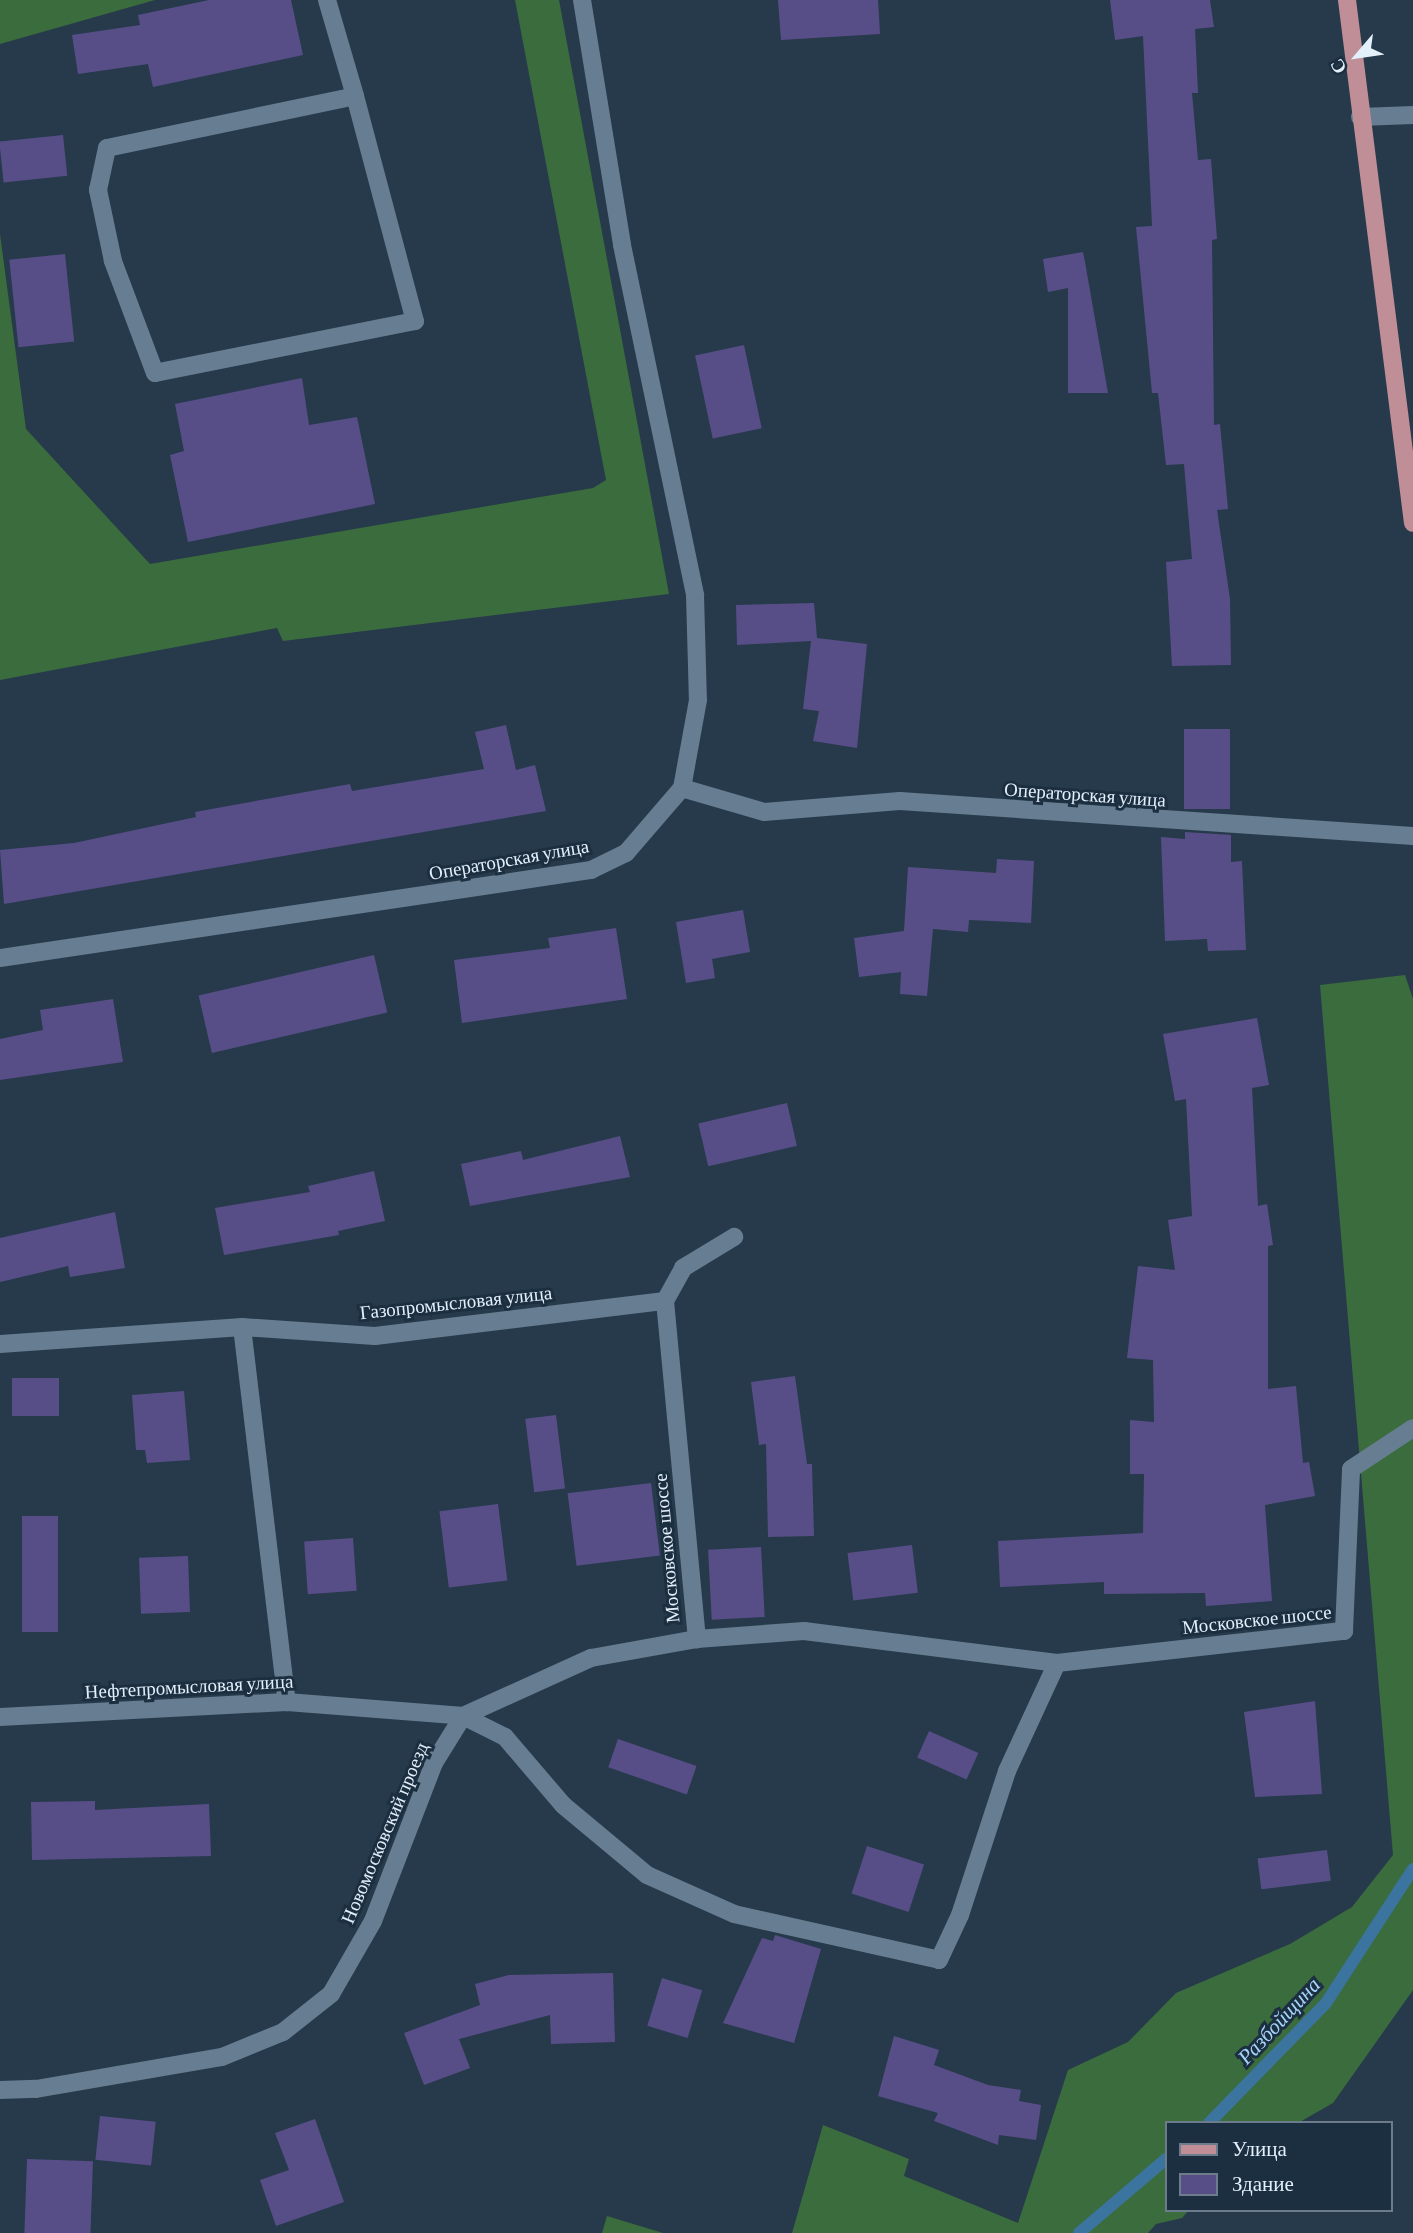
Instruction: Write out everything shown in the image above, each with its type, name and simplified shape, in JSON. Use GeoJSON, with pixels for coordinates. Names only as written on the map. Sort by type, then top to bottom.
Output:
{"type":"FeatureCollection","features":[{"type":"Feature","properties":{"kind":"main road"},"geometry":{"type":"LineString","coordinates":[[1347,0],[1413,523]]}},
{"type":"Feature","properties":{"kind":"street"},"geometry":{"type":"LineString","coordinates":[[327,0],[355,96],[415,321],[155,373],[113,261],[98,190],[107,148],[355,96]]}},
{"type":"Feature","properties":{"kind":"street"},"geometry":{"type":"LineString","coordinates":[[582,0],[622,245],[695,595],[698,700],[682,788]]}},
{"type":"Feature","properties":{"kind":"street"},"geometry":{"type":"LineString","coordinates":[[1360,117],[1413,115]]}},
{"type":"Feature","properties":{"kind":"street","name":"Операторская улица"},"geometry":{"type":"LineString","coordinates":[[0,958],[591,870],[626,853],[682,788],[764,812],[900,801],[1413,836]]}},
{"type":"Feature","properties":{"kind":"street"},"geometry":{"type":"LineString","coordinates":[[665,1301],[683,1268],[734,1237]]}},
{"type":"Feature","properties":{"kind":"street","name":"Газопромысловая улица"},"geometry":{"type":"LineString","coordinates":[[0,1344],[242,1327],[374,1336],[665,1301]]}},
{"type":"Feature","properties":{"kind":"street","name":"Московское шоссе"},"geometry":{"type":"LineString","coordinates":[[665,1301],[697,1639],[804,1631],[1057,1663],[1344,1631],[1351,1469],[1413,1428]]}},
{"type":"Feature","properties":{"kind":"street"},"geometry":{"type":"LineString","coordinates":[[242,1327],[287,1702]]}},
{"type":"Feature","properties":{"kind":"street"},"geometry":{"type":"LineString","coordinates":[[463,1716],[591,1658],[697,1639]]}},
{"type":"Feature","properties":{"kind":"street"},"geometry":{"type":"LineString","coordinates":[[463,1716],[505,1737],[563,1805],[647,1875],[734,1914],[939,1960],[960,1915],[1007,1771],[1057,1663]]}},
{"type":"Feature","properties":{"kind":"street","name":"Нефтепромысловая улица"},"geometry":{"type":"LineString","coordinates":[[0,1717],[287,1702],[463,1716]]}},
{"type":"Feature","properties":{"kind":"street","name":"Новомосковский проезд"},"geometry":{"type":"LineString","coordinates":[[0,2090],[36,2089],[222,2057],[283,2032],[331,1994],[373,1921],[434,1763],[463,1716]]}},
{"type":"Feature","properties":{"kind":"green space"},"geometry":{"type":"Polygon","coordinates":[[[0,0],[155,0],[0,44],[0,0]]]}},
{"type":"Feature","properties":{"kind":"green space"},"geometry":{"type":"Polygon","coordinates":[[[515,0],[559,0],[669,594],[283,641],[277,628],[0,680],[0,234],[26,429],[150,564],[593,488],[606,480],[515,0]]]}},
{"type":"Feature","properties":{"kind":"green space"},"geometry":{"type":"Polygon","coordinates":[[[1405,975],[1413,999],[1413,1990],[1333,2103],[1302,2121],[1164,2121],[1164,2212],[1187,2212],[1182,2218],[1156,2224],[1148,2233],[792,2233],[823,2125],[909,2159],[904,2176],[1018,2223],[1068,2070],[1128,2042],[1176,1993],[1290,1944],[1352,1907],[1393,1855],[1320,985],[1405,975]]]}},
{"type":"Feature","properties":{"kind":"green space"},"geometry":{"type":"Polygon","coordinates":[[[607,2216],[663,2233],[602,2233],[607,2216]]]}},
{"type":"Feature","properties":{"kind":"building"},"geometry":{"type":"Polygon","coordinates":[[[209,0],[291,0],[303,55],[153,87],[148,64],[78,74],[72,35],[140,25],[138,15],[209,0]]]}},
{"type":"Feature","properties":{"kind":"building"},"geometry":{"type":"Polygon","coordinates":[[[778,0],[878,0],[880,34],[781,40],[778,0]]]}},
{"type":"Feature","properties":{"kind":"building"},"geometry":{"type":"Polygon","coordinates":[[[1110,0],[1210,0],[1214,27],[1195,29],[1198,93],[1192,93],[1198,160],[1211,159],[1217,239],[1212,240],[1214,425],[1220,424],[1228,509],[1217,510],[1230,599],[1231,665],[1172,666],[1166,562],[1192,559],[1184,464],[1166,465],[1158,393],[1152,393],[1136,227],[1152,226],[1143,36],[1115,40],[1110,0]]]}},
{"type":"Feature","properties":{"kind":"building"},"geometry":{"type":"Polygon","coordinates":[[[63,135],[67,176],[4,182],[0,142],[63,135]]]}},
{"type":"Feature","properties":{"kind":"building"},"geometry":{"type":"Polygon","coordinates":[[[1083,252],[1108,393],[1068,393],[1068,288],[1048,292],[1043,259],[1083,252]]]}},
{"type":"Feature","properties":{"kind":"building"},"geometry":{"type":"Polygon","coordinates":[[[65,254],[74,342],[19,347],[9,260],[65,254]]]}},
{"type":"Feature","properties":{"kind":"building"},"geometry":{"type":"Polygon","coordinates":[[[744,345],[762,428],[713,439],[695,355],[744,345]]]}},
{"type":"Feature","properties":{"kind":"building"},"geometry":{"type":"Polygon","coordinates":[[[302,378],[309,425],[357,417],[375,504],[188,542],[170,455],[184,451],[175,404],[302,378]]]}},
{"type":"Feature","properties":{"kind":"building"},"geometry":{"type":"Polygon","coordinates":[[[814,603],[817,638],[867,644],[857,748],[813,741],[819,711],[803,709],[811,641],[737,645],[736,605],[814,603]]]}},
{"type":"Feature","properties":{"kind":"building"},"geometry":{"type":"Polygon","coordinates":[[[506,725],[516,770],[535,765],[546,811],[4,904],[0,850],[74,843],[196,817],[195,812],[350,784],[352,791],[484,769],[475,732],[506,725]]]}},
{"type":"Feature","properties":{"kind":"building"},"geometry":{"type":"Polygon","coordinates":[[[1184,729],[1230,729],[1230,809],[1184,809],[1184,729]]]}},
{"type":"Feature","properties":{"kind":"building"},"geometry":{"type":"Polygon","coordinates":[[[1185,832],[1231,835],[1231,862],[1242,861],[1246,950],[1208,951],[1207,939],[1165,941],[1161,837],[1185,839],[1185,832]]]}},
{"type":"Feature","properties":{"kind":"building"},"geometry":{"type":"Polygon","coordinates":[[[997,859],[1034,861],[1031,923],[969,920],[968,932],[933,929],[927,996],[900,994],[901,972],[859,977],[854,938],[904,931],[908,867],[996,873],[997,859]]]}},
{"type":"Feature","properties":{"kind":"building"},"geometry":{"type":"Polygon","coordinates":[[[743,910],[750,952],[712,959],[715,978],[686,983],[676,922],[743,910]]]}},
{"type":"Feature","properties":{"kind":"building"},"geometry":{"type":"Polygon","coordinates":[[[616,928],[627,999],[462,1023],[454,960],[550,948],[548,938],[616,928]]]}},
{"type":"Feature","properties":{"kind":"building"},"geometry":{"type":"Polygon","coordinates":[[[374,955],[387,1012],[212,1053],[199,995],[374,955]]]}},
{"type":"Feature","properties":{"kind":"building"},"geometry":{"type":"Polygon","coordinates":[[[113,999],[123,1062],[0,1080],[0,1039],[43,1030],[40,1010],[113,999]]]}},
{"type":"Feature","properties":{"kind":"building"},"geometry":{"type":"Polygon","coordinates":[[[1257,1018],[1269,1085],[1252,1088],[1258,1206],[1267,1204],[1273,1245],[1268,1246],[1268,1389],[1296,1386],[1303,1463],[1309,1462],[1315,1496],[1265,1505],[1272,1601],[1206,1606],[1205,1593],[1104,1594],[1104,1582],[1000,1587],[998,1541],[1143,1533],[1144,1474],[1130,1474],[1130,1420],[1154,1422],[1153,1360],[1127,1358],[1138,1266],[1175,1270],[1168,1220],[1192,1216],[1186,1099],[1175,1101],[1163,1034],[1257,1018]]]}},
{"type":"Feature","properties":{"kind":"building"},"geometry":{"type":"Polygon","coordinates":[[[787,1103],[797,1146],[708,1166],[698,1123],[787,1103]]]}},
{"type":"Feature","properties":{"kind":"building"},"geometry":{"type":"Polygon","coordinates":[[[620,1136],[630,1177],[470,1206],[461,1164],[521,1151],[523,1160],[620,1136]]]}},
{"type":"Feature","properties":{"kind":"building"},"geometry":{"type":"Polygon","coordinates":[[[374,1171],[385,1221],[338,1231],[339,1235],[224,1255],[215,1208],[310,1192],[308,1186],[374,1171]]]}},
{"type":"Feature","properties":{"kind":"building"},"geometry":{"type":"Polygon","coordinates":[[[115,1212],[125,1268],[70,1277],[68,1266],[0,1282],[0,1238],[115,1212]]]}},
{"type":"Feature","properties":{"kind":"building"},"geometry":{"type":"Polygon","coordinates":[[[795,1376],[807,1464],[812,1464],[814,1536],[768,1537],[766,1444],[759,1445],[751,1382],[795,1376]]]}},
{"type":"Feature","properties":{"kind":"building"},"geometry":{"type":"Polygon","coordinates":[[[12,1378],[59,1378],[59,1416],[12,1416],[12,1378]]]}},
{"type":"Feature","properties":{"kind":"building"},"geometry":{"type":"Polygon","coordinates":[[[184,1391],[190,1460],[147,1463],[145,1450],[136,1450],[132,1395],[184,1391]]]}},
{"type":"Feature","properties":{"kind":"building"},"geometry":{"type":"Polygon","coordinates":[[[556,1415],[565,1488],[534,1492],[525,1419],[556,1415]]]}},
{"type":"Feature","properties":{"kind":"building"},"geometry":{"type":"Polygon","coordinates":[[[651,1483],[660,1555],[577,1566],[568,1493],[651,1483]]]}},
{"type":"Feature","properties":{"kind":"building"},"geometry":{"type":"Polygon","coordinates":[[[498,1504],[507,1580],[449,1588],[439,1511],[498,1504]]]}},
{"type":"Feature","properties":{"kind":"building"},"geometry":{"type":"Polygon","coordinates":[[[22,1516],[58,1516],[58,1632],[22,1632],[22,1516]]]}},
{"type":"Feature","properties":{"kind":"building"},"geometry":{"type":"Polygon","coordinates":[[[353,1538],[357,1591],[308,1594],[304,1541],[353,1538]]]}},
{"type":"Feature","properties":{"kind":"building"},"geometry":{"type":"Polygon","coordinates":[[[912,1545],[918,1593],[853,1601],[847,1553],[912,1545]]]}},
{"type":"Feature","properties":{"kind":"building"},"geometry":{"type":"Polygon","coordinates":[[[761,1547],[765,1617],[712,1620],[708,1550],[761,1547]]]}},
{"type":"Feature","properties":{"kind":"building"},"geometry":{"type":"Polygon","coordinates":[[[188,1556],[190,1612],[141,1614],[139,1558],[188,1556]]]}},
{"type":"Feature","properties":{"kind":"building"},"geometry":{"type":"Polygon","coordinates":[[[1315,1701],[1322,1794],[1255,1797],[1244,1712],[1315,1701]]]}},
{"type":"Feature","properties":{"kind":"building"},"geometry":{"type":"Polygon","coordinates":[[[929,1731],[978,1753],[967,1779],[917,1757],[929,1731]]]}},
{"type":"Feature","properties":{"kind":"building"},"geometry":{"type":"Polygon","coordinates":[[[618,1739],[696,1766],[687,1794],[608,1767],[618,1739]]]}},
{"type":"Feature","properties":{"kind":"building"},"geometry":{"type":"Polygon","coordinates":[[[95,1801],[95,1810],[209,1804],[211,1856],[32,1860],[31,1802],[95,1801]]]}},
{"type":"Feature","properties":{"kind":"building"},"geometry":{"type":"Polygon","coordinates":[[[867,1846],[924,1865],[909,1912],[852,1894],[867,1846]]]}},
{"type":"Feature","properties":{"kind":"building"},"geometry":{"type":"Polygon","coordinates":[[[1327,1850],[1331,1881],[1261,1889],[1258,1859],[1327,1850]]]}},
{"type":"Feature","properties":{"kind":"building"},"geometry":{"type":"Polygon","coordinates":[[[775,1935],[821,1949],[794,2043],[723,2023],[762,1938],[773,1941],[775,1935]]]}},
{"type":"Feature","properties":{"kind":"building"},"geometry":{"type":"Polygon","coordinates":[[[613,1973],[615,2042],[551,2044],[550,2015],[459,2039],[470,2068],[424,2085],[404,2033],[480,2005],[475,1984],[509,1975],[613,1973]]]}},
{"type":"Feature","properties":{"kind":"building"},"geometry":{"type":"Polygon","coordinates":[[[662,1978],[702,1990],[688,2038],[647,2026],[662,1978]]]}},
{"type":"Feature","properties":{"kind":"building"},"geometry":{"type":"Polygon","coordinates":[[[894,2036],[939,2050],[934,2065],[988,2085],[1021,2090],[1019,2101],[1041,2105],[1036,2140],[999,2135],[998,2145],[934,2121],[938,2113],[878,2096],[894,2036]]]}},
{"type":"Feature","properties":{"kind":"building"},"geometry":{"type":"Polygon","coordinates":[[[100,2116],[156,2122],[151,2166],[95,2160],[100,2116]]]}},
{"type":"Feature","properties":{"kind":"building"},"geometry":{"type":"Polygon","coordinates":[[[315,2119],[344,2202],[276,2226],[260,2180],[289,2170],[275,2133],[315,2119]]]}},
{"type":"Feature","properties":{"kind":"building"},"geometry":{"type":"Polygon","coordinates":[[[27,2159],[93,2161],[90,2233],[24,2233],[27,2159]]]}},
{"type":"Feature","properties":{"kind":"waterway","name":"Разбойщина"},"geometry":{"type":"LineString","coordinates":[[1211,2121],[1326,2003],[1413,1869]]}},
{"type":"Feature","properties":{"kind":"waterway","name":"Разбойщина"},"geometry":{"type":"LineString","coordinates":[[1079,2233],[1164,2161]]}}]}
